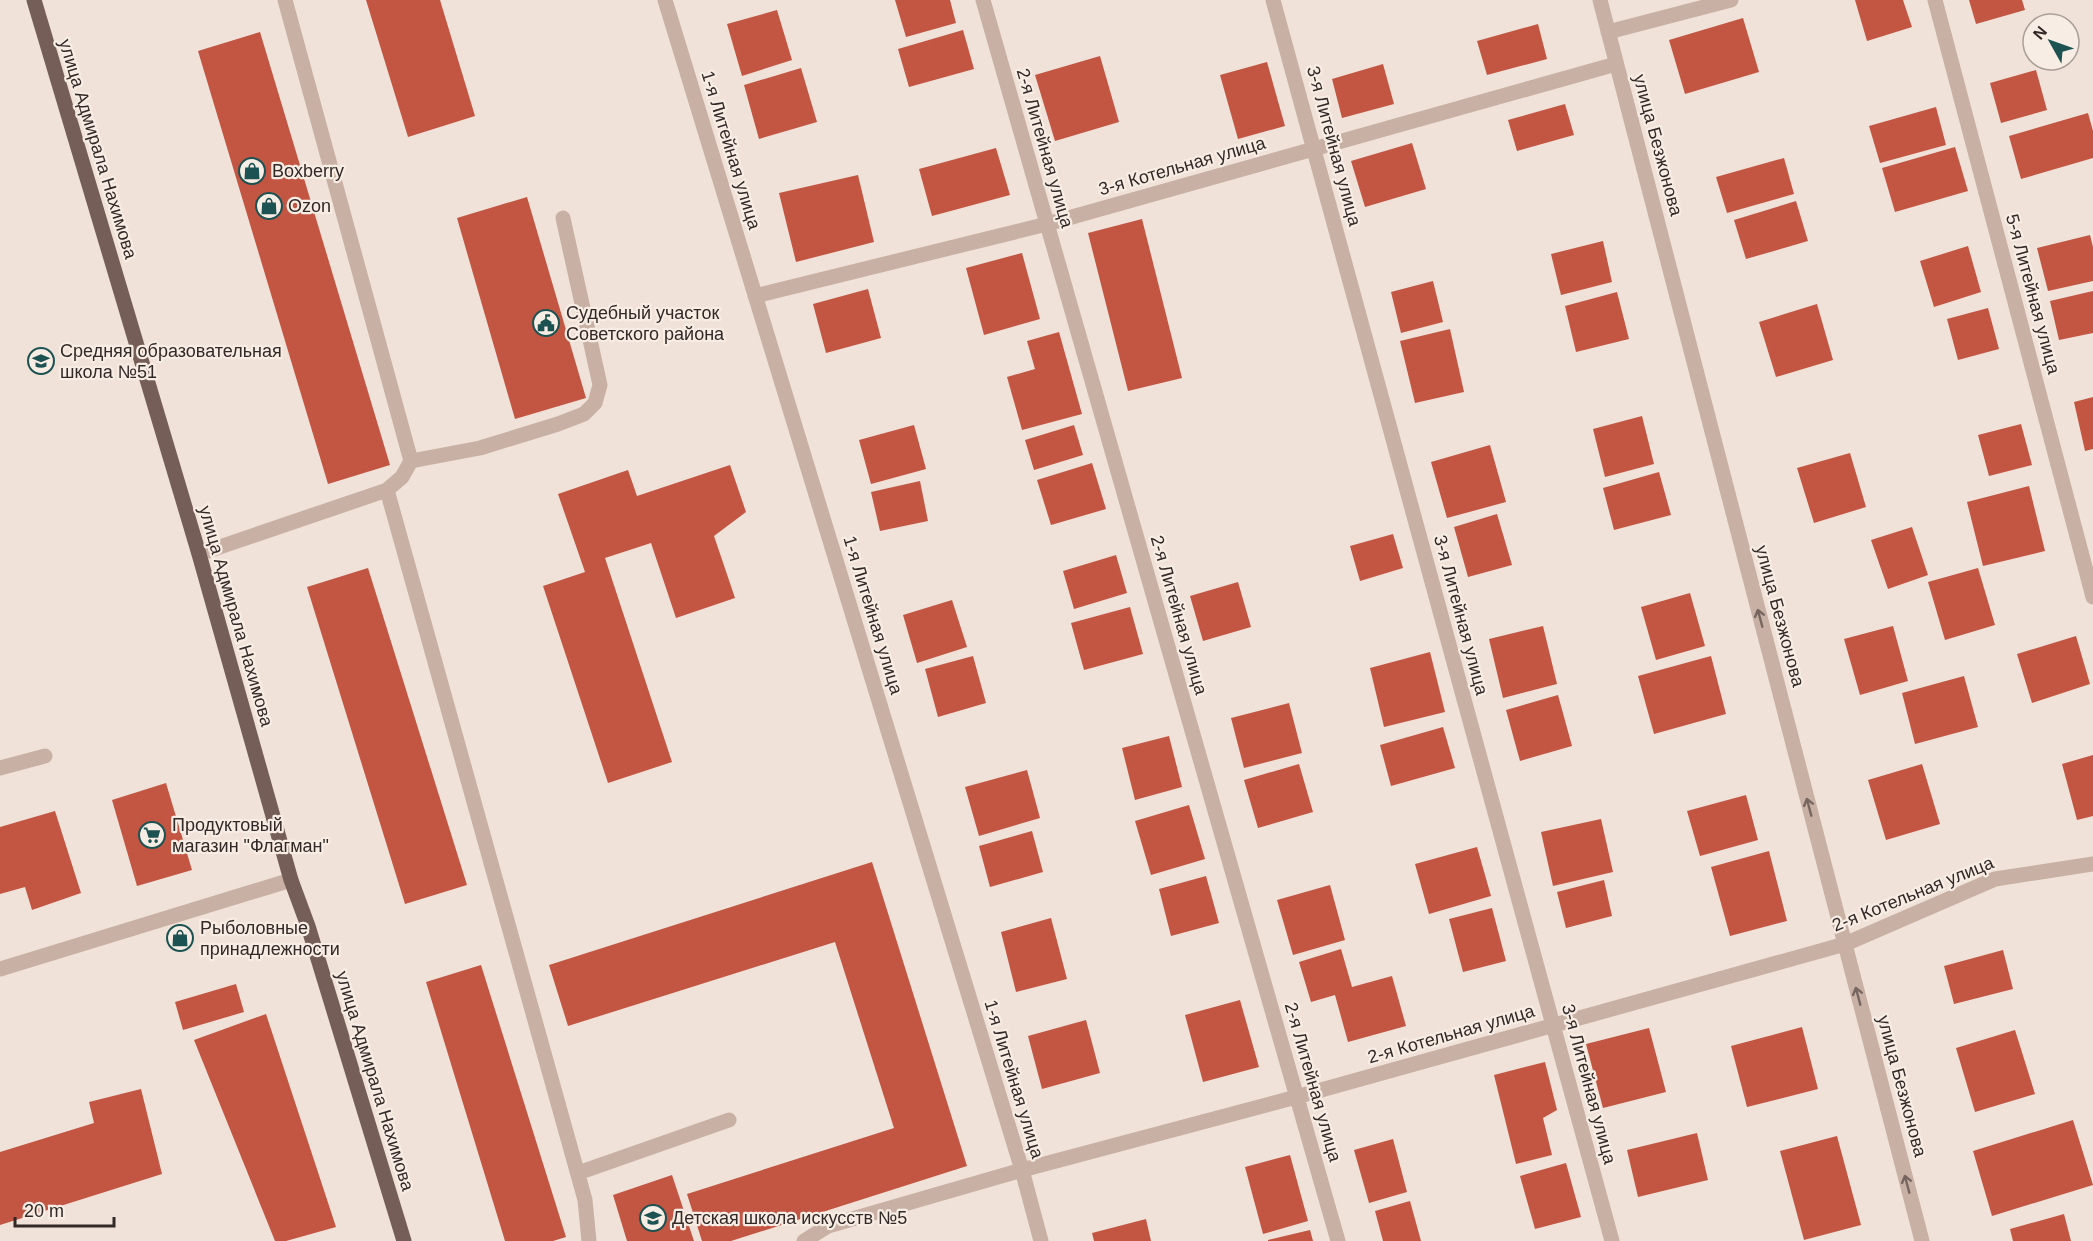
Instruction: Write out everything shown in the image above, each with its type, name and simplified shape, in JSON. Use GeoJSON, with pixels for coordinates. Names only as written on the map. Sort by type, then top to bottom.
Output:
{"type":"FeatureCollection","features":[{"type":"Feature","properties":{"kind":"main road","name":"улица Адмирала Нахимова"},"geometry":{"type":"LineString","coordinates":[[34,0],[199,554],[291,880],[308,926],[404,1241]]}},
{"type":"Feature","properties":{"kind":"street"},"geometry":{"type":"LineString","coordinates":[[199,554],[387,490],[402,477],[411,461],[285,0]]}},
{"type":"Feature","properties":{"kind":"street","name":"1-я Литейная улица"},"geometry":{"type":"LineString","coordinates":[[665,0],[1022,1170],[1041,1241]]}},
{"type":"Feature","properties":{"kind":"street","name":"2-я Литейная улица"},"geometry":{"type":"LineString","coordinates":[[983,0],[1338,1241]]}},
{"type":"Feature","properties":{"kind":"street","name":"3-я Литейная улица"},"geometry":{"type":"LineString","coordinates":[[1273,0],[1612,1241]]}},
{"type":"Feature","properties":{"kind":"street","name":"улица Безжонова"},"geometry":{"type":"LineString","coordinates":[[1600,0],[1922,1241]]}},
{"type":"Feature","properties":{"kind":"street"},"geometry":{"type":"LineString","coordinates":[[1608,32],[1731,0]]}},
{"type":"Feature","properties":{"kind":"street","name":"5-я Литейная улица"},"geometry":{"type":"LineString","coordinates":[[1935,0],[2093,597]]}},
{"type":"Feature","properties":{"kind":"street","name":"3-я Котельная улица"},"geometry":{"type":"LineString","coordinates":[[755,296],[1047,224],[1616,64]]}},
{"type":"Feature","properties":{"kind":"street"},"geometry":{"type":"LineString","coordinates":[[411,461],[480,448],[558,424],[584,414],[595,404],[600,385],[563,218]]}},
{"type":"Feature","properties":{"kind":"street"},"geometry":{"type":"LineString","coordinates":[[387,490],[578,1173],[585,1200],[589,1241]]}},
{"type":"Feature","properties":{"kind":"street"},"geometry":{"type":"LineString","coordinates":[[0,768],[45,756]]}},
{"type":"Feature","properties":{"kind":"street","name":"2-я Котельная улица"},"geometry":{"type":"LineString","coordinates":[[804,1241],[828,1226],[1022,1170],[1296,1097],[1845,944],[1995,879],[2093,864]]}},
{"type":"Feature","properties":{"kind":"street"},"geometry":{"type":"LineString","coordinates":[[0,969],[291,880]]}},
{"type":"Feature","properties":{"kind":"street"},"geometry":{"type":"LineString","coordinates":[[578,1173],[729,1120]]}},
{"type":"Feature","properties":{"kind":"building"},"geometry":{"type":"Polygon","coordinates":[[[366,0],[440,0],[475,116],[408,137],[366,0]]]}},
{"type":"Feature","properties":{"kind":"building"},"geometry":{"type":"Polygon","coordinates":[[[895,0],[950,0],[956,23],[906,37],[895,0]]]}},
{"type":"Feature","properties":{"kind":"building"},"geometry":{"type":"Polygon","coordinates":[[[1855,0],[1903,0],[1912,27],[1867,41],[1855,0]]]}},
{"type":"Feature","properties":{"kind":"building"},"geometry":{"type":"Polygon","coordinates":[[[1969,0],[2022,0],[2025,10],[1976,24],[1969,0]]]}},
{"type":"Feature","properties":{"kind":"building"},"geometry":{"type":"Polygon","coordinates":[[[777,10],[792,60],[742,76],[727,24],[777,10]]]}},
{"type":"Feature","properties":{"kind":"building"},"geometry":{"type":"Polygon","coordinates":[[[1743,18],[1759,72],[1685,94],[1669,40],[1743,18]]]}},
{"type":"Feature","properties":{"kind":"building"},"geometry":{"type":"Polygon","coordinates":[[[1538,24],[1547,59],[1487,75],[1477,41],[1538,24]]]}},
{"type":"Feature","properties":{"kind":"building"},"geometry":{"type":"Polygon","coordinates":[[[963,30],[974,69],[909,87],[898,49],[963,30]]]}},
{"type":"Feature","properties":{"kind":"building"},"geometry":{"type":"Polygon","coordinates":[[[260,32],[390,465],[328,484],[198,51],[260,32]]]}},
{"type":"Feature","properties":{"kind":"building"},"geometry":{"type":"Polygon","coordinates":[[[1100,56],[1119,122],[1055,141],[1035,75],[1100,56]]]}},
{"type":"Feature","properties":{"kind":"building"},"geometry":{"type":"Polygon","coordinates":[[[1267,62],[1285,126],[1238,139],[1220,75],[1267,62]]]}},
{"type":"Feature","properties":{"kind":"building"},"geometry":{"type":"Polygon","coordinates":[[[1383,64],[1394,104],[1342,118],[1332,79],[1383,64]]]}},
{"type":"Feature","properties":{"kind":"building"},"geometry":{"type":"Polygon","coordinates":[[[801,68],[817,122],[759,139],[744,85],[801,68]]]}},
{"type":"Feature","properties":{"kind":"building"},"geometry":{"type":"Polygon","coordinates":[[[2037,72],[2047,110],[2001,123],[1990,83],[2037,72]]]}},
{"type":"Feature","properties":{"kind":"building"},"geometry":{"type":"Polygon","coordinates":[[[1565,104],[1574,135],[1517,151],[1508,120],[1565,104]]]}},
{"type":"Feature","properties":{"kind":"building"},"geometry":{"type":"Polygon","coordinates":[[[1936,107],[1946,145],[1880,163],[1869,126],[1936,107]]]}},
{"type":"Feature","properties":{"kind":"building"},"geometry":{"type":"Polygon","coordinates":[[[2088,113],[2093,131],[2093,158],[2021,179],[2009,136],[2088,113]]]}},
{"type":"Feature","properties":{"kind":"building"},"geometry":{"type":"Polygon","coordinates":[[[1412,143],[1426,189],[1365,207],[1351,161],[1412,143]]]}},
{"type":"Feature","properties":{"kind":"building"},"geometry":{"type":"Polygon","coordinates":[[[1955,147],[1968,191],[1895,212],[1882,168],[1955,147]]]}},
{"type":"Feature","properties":{"kind":"building"},"geometry":{"type":"Polygon","coordinates":[[[996,148],[1010,195],[932,216],[919,169],[996,148]]]}},
{"type":"Feature","properties":{"kind":"building"},"geometry":{"type":"Polygon","coordinates":[[[1784,158],[1794,194],[1727,213],[1716,177],[1784,158]]]}},
{"type":"Feature","properties":{"kind":"building"},"geometry":{"type":"Polygon","coordinates":[[[858,175],[874,242],[796,262],[779,193],[858,175]]]}},
{"type":"Feature","properties":{"kind":"building"},"geometry":{"type":"Polygon","coordinates":[[[527,197],[586,398],[515,419],[457,218],[527,197]]]}},
{"type":"Feature","properties":{"kind":"building"},"geometry":{"type":"Polygon","coordinates":[[[1796,201],[1808,241],[1746,259],[1734,220],[1796,201]]]}},
{"type":"Feature","properties":{"kind":"building"},"geometry":{"type":"Polygon","coordinates":[[[1142,219],[1182,378],[1128,391],[1088,233],[1142,219]]]}},
{"type":"Feature","properties":{"kind":"building"},"geometry":{"type":"Polygon","coordinates":[[[2090,235],[2093,247],[2093,281],[2048,291],[2037,248],[2090,235]]]}},
{"type":"Feature","properties":{"kind":"building"},"geometry":{"type":"Polygon","coordinates":[[[1603,241],[1612,282],[1561,295],[1551,254],[1603,241]]]}},
{"type":"Feature","properties":{"kind":"building"},"geometry":{"type":"Polygon","coordinates":[[[1968,246],[1981,292],[1934,307],[1920,261],[1968,246]]]}},
{"type":"Feature","properties":{"kind":"building"},"geometry":{"type":"Polygon","coordinates":[[[1022,253],[1040,319],[984,335],[966,268],[1022,253]]]}},
{"type":"Feature","properties":{"kind":"building"},"geometry":{"type":"Polygon","coordinates":[[[1433,281],[1443,322],[1401,333],[1391,292],[1433,281]]]}},
{"type":"Feature","properties":{"kind":"building"},"geometry":{"type":"Polygon","coordinates":[[[868,289],[881,338],[826,353],[813,304],[868,289]]]}},
{"type":"Feature","properties":{"kind":"building"},"geometry":{"type":"Polygon","coordinates":[[[2093,291],[2093,333],[2059,340],[2050,301],[2093,291]]]}},
{"type":"Feature","properties":{"kind":"building"},"geometry":{"type":"Polygon","coordinates":[[[1617,292],[1629,339],[1576,352],[1565,306],[1617,292]]]}},
{"type":"Feature","properties":{"kind":"building"},"geometry":{"type":"Polygon","coordinates":[[[1817,304],[1833,360],[1776,377],[1759,322],[1817,304]]]}},
{"type":"Feature","properties":{"kind":"building"},"geometry":{"type":"Polygon","coordinates":[[[1988,308],[1999,349],[1958,360],[1947,319],[1988,308]]]}},
{"type":"Feature","properties":{"kind":"building"},"geometry":{"type":"Polygon","coordinates":[[[1450,329],[1464,392],[1415,403],[1400,341],[1450,329]]]}},
{"type":"Feature","properties":{"kind":"building"},"geometry":{"type":"Polygon","coordinates":[[[1059,332],[1082,414],[1022,430],[1007,377],[1035,369],[1027,341],[1059,332]]]}},
{"type":"Feature","properties":{"kind":"building"},"geometry":{"type":"Polygon","coordinates":[[[2093,397],[2093,449],[2085,451],[2074,402],[2093,397]]]}},
{"type":"Feature","properties":{"kind":"building"},"geometry":{"type":"Polygon","coordinates":[[[1642,416],[1654,464],[1605,477],[1593,429],[1642,416]]]}},
{"type":"Feature","properties":{"kind":"building"},"geometry":{"type":"Polygon","coordinates":[[[2021,424],[2032,465],[1989,476],[1978,435],[2021,424]]]}},
{"type":"Feature","properties":{"kind":"building"},"geometry":{"type":"Polygon","coordinates":[[[914,425],[926,469],[871,484],[859,440],[914,425]]]}},
{"type":"Feature","properties":{"kind":"building"},"geometry":{"type":"Polygon","coordinates":[[[1074,425],[1083,455],[1034,470],[1025,440],[1074,425]]]}},
{"type":"Feature","properties":{"kind":"building"},"geometry":{"type":"Polygon","coordinates":[[[1490,445],[1506,502],[1447,518],[1431,462],[1490,445]]]}},
{"type":"Feature","properties":{"kind":"building"},"geometry":{"type":"Polygon","coordinates":[[[1850,453],[1866,507],[1814,523],[1797,468],[1850,453]]]}},
{"type":"Feature","properties":{"kind":"building"},"geometry":{"type":"Polygon","coordinates":[[[1092,463],[1106,509],[1051,525],[1037,480],[1092,463]]]}},
{"type":"Feature","properties":{"kind":"building"},"geometry":{"type":"Polygon","coordinates":[[[730,465],[746,512],[714,536],[735,598],[676,618],[651,543],[605,558],[672,762],[608,783],[543,586],[585,572],[558,494],[628,470],[637,496],[730,465]]]}},
{"type":"Feature","properties":{"kind":"building"},"geometry":{"type":"Polygon","coordinates":[[[1659,472],[1671,515],[1614,530],[1603,488],[1659,472]]]}},
{"type":"Feature","properties":{"kind":"building"},"geometry":{"type":"Polygon","coordinates":[[[920,481],[928,521],[880,531],[871,492],[920,481]]]}},
{"type":"Feature","properties":{"kind":"building"},"geometry":{"type":"Polygon","coordinates":[[[2029,486],[2045,551],[1983,566],[1967,502],[2029,486]]]}},
{"type":"Feature","properties":{"kind":"building"},"geometry":{"type":"Polygon","coordinates":[[[1497,514],[1512,565],[1468,577],[1454,527],[1497,514]]]}},
{"type":"Feature","properties":{"kind":"building"},"geometry":{"type":"Polygon","coordinates":[[[1912,527],[1928,575],[1888,589],[1871,540],[1912,527]]]}},
{"type":"Feature","properties":{"kind":"building"},"geometry":{"type":"Polygon","coordinates":[[[1393,534],[1403,568],[1360,581],[1350,546],[1393,534]]]}},
{"type":"Feature","properties":{"kind":"building"},"geometry":{"type":"Polygon","coordinates":[[[1116,555],[1127,593],[1074,609],[1063,571],[1116,555]]]}},
{"type":"Feature","properties":{"kind":"building"},"geometry":{"type":"Polygon","coordinates":[[[368,568],[467,885],[405,904],[307,587],[368,568]]]}},
{"type":"Feature","properties":{"kind":"building"},"geometry":{"type":"Polygon","coordinates":[[[1978,568],[1995,625],[1945,640],[1928,582],[1978,568]]]}},
{"type":"Feature","properties":{"kind":"building"},"geometry":{"type":"Polygon","coordinates":[[[1238,582],[1251,627],[1203,641],[1190,596],[1238,582]]]}},
{"type":"Feature","properties":{"kind":"building"},"geometry":{"type":"Polygon","coordinates":[[[1690,593],[1705,646],[1656,660],[1641,607],[1690,593]]]}},
{"type":"Feature","properties":{"kind":"building"},"geometry":{"type":"Polygon","coordinates":[[[952,600],[967,647],[917,663],[903,615],[952,600]]]}},
{"type":"Feature","properties":{"kind":"building"},"geometry":{"type":"Polygon","coordinates":[[[1130,607],[1143,654],[1084,670],[1071,623],[1130,607]]]}},
{"type":"Feature","properties":{"kind":"building"},"geometry":{"type":"Polygon","coordinates":[[[1543,626],[1557,684],[1503,698],[1489,639],[1543,626]]]}},
{"type":"Feature","properties":{"kind":"building"},"geometry":{"type":"Polygon","coordinates":[[[1893,626],[1908,681],[1860,695],[1844,639],[1893,626]]]}},
{"type":"Feature","properties":{"kind":"building"},"geometry":{"type":"Polygon","coordinates":[[[2076,636],[2090,684],[2032,703],[2017,654],[2076,636]]]}},
{"type":"Feature","properties":{"kind":"building"},"geometry":{"type":"Polygon","coordinates":[[[1430,652],[1445,712],[1384,727],[1370,668],[1430,652]]]}},
{"type":"Feature","properties":{"kind":"building"},"geometry":{"type":"Polygon","coordinates":[[[973,656],[986,703],[938,717],[925,669],[973,656]]]}},
{"type":"Feature","properties":{"kind":"building"},"geometry":{"type":"Polygon","coordinates":[[[1711,656],[1726,714],[1654,734],[1638,676],[1711,656]]]}},
{"type":"Feature","properties":{"kind":"building"},"geometry":{"type":"Polygon","coordinates":[[[1964,676],[1978,727],[1915,744],[1902,693],[1964,676]]]}},
{"type":"Feature","properties":{"kind":"building"},"geometry":{"type":"Polygon","coordinates":[[[1558,695],[1572,746],[1520,761],[1506,710],[1558,695]]]}},
{"type":"Feature","properties":{"kind":"building"},"geometry":{"type":"Polygon","coordinates":[[[1289,703],[1302,753],[1244,768],[1231,718],[1289,703]]]}},
{"type":"Feature","properties":{"kind":"building"},"geometry":{"type":"Polygon","coordinates":[[[1443,727],[1455,768],[1391,786],[1380,745],[1443,727]]]}},
{"type":"Feature","properties":{"kind":"building"},"geometry":{"type":"Polygon","coordinates":[[[1169,736],[1182,787],[1135,800],[1122,748],[1169,736]]]}},
{"type":"Feature","properties":{"kind":"building"},"geometry":{"type":"Polygon","coordinates":[[[2093,755],[2093,816],[2077,820],[2062,764],[2093,755]]]}},
{"type":"Feature","properties":{"kind":"building"},"geometry":{"type":"Polygon","coordinates":[[[1299,764],[1313,812],[1258,828],[1244,780],[1299,764]]]}},
{"type":"Feature","properties":{"kind":"building"},"geometry":{"type":"Polygon","coordinates":[[[1922,764],[1940,824],[1886,840],[1868,780],[1922,764]]]}},
{"type":"Feature","properties":{"kind":"building"},"geometry":{"type":"Polygon","coordinates":[[[1027,770],[1040,818],[979,836],[965,787],[1027,770]]]}},
{"type":"Feature","properties":{"kind":"building","name":"Продуктовый магазин \"Флагман\""},"geometry":{"type":"Polygon","coordinates":[[[166,783],[192,870],[137,886],[112,800],[166,783]]]}},
{"type":"Feature","properties":{"kind":"building"},"geometry":{"type":"Polygon","coordinates":[[[1746,795],[1758,840],[1700,856],[1687,811],[1746,795]]]}},
{"type":"Feature","properties":{"kind":"building"},"geometry":{"type":"Polygon","coordinates":[[[1189,805],[1205,859],[1151,875],[1135,821],[1189,805]]]}},
{"type":"Feature","properties":{"kind":"building"},"geometry":{"type":"Polygon","coordinates":[[[55,811],[81,893],[32,910],[25,887],[0,894],[0,827],[55,811]]]}},
{"type":"Feature","properties":{"kind":"building"},"geometry":{"type":"Polygon","coordinates":[[[1601,819],[1613,872],[1553,886],[1541,832],[1601,819]]]}},
{"type":"Feature","properties":{"kind":"building"},"geometry":{"type":"Polygon","coordinates":[[[1032,831],[1043,872],[990,887],[979,846],[1032,831]]]}},
{"type":"Feature","properties":{"kind":"building"},"geometry":{"type":"Polygon","coordinates":[[[1477,847],[1491,896],[1429,914],[1415,864],[1477,847]]]}},
{"type":"Feature","properties":{"kind":"building"},"geometry":{"type":"Polygon","coordinates":[[[1769,851],[1787,921],[1730,936],[1711,867],[1769,851]]]}},
{"type":"Feature","properties":{"kind":"building"},"geometry":{"type":"Polygon","coordinates":[[[872,862],[967,1166],[731,1241],[702,1241],[687,1194],[894,1128],[835,942],[568,1026],[549,965],[872,862]]]}},
{"type":"Feature","properties":{"kind":"building"},"geometry":{"type":"Polygon","coordinates":[[[1206,876],[1219,923],[1171,936],[1159,889],[1206,876]]]}},
{"type":"Feature","properties":{"kind":"building"},"geometry":{"type":"Polygon","coordinates":[[[1604,880],[1612,916],[1566,928],[1557,892],[1604,880]]]}},
{"type":"Feature","properties":{"kind":"building"},"geometry":{"type":"Polygon","coordinates":[[[1330,885],[1345,940],[1293,955],[1277,900],[1330,885]]]}},
{"type":"Feature","properties":{"kind":"building"},"geometry":{"type":"Polygon","coordinates":[[[1492,908],[1506,961],[1463,972],[1449,919],[1492,908]]]}},
{"type":"Feature","properties":{"kind":"building"},"geometry":{"type":"Polygon","coordinates":[[[1051,918],[1067,979],[1016,992],[1001,932],[1051,918]]]}},
{"type":"Feature","properties":{"kind":"building"},"geometry":{"type":"Polygon","coordinates":[[[1341,949],[1352,987],[1392,976],[1406,1026],[1348,1042],[1335,995],[1311,1002],[1299,962],[1341,949]]]}},
{"type":"Feature","properties":{"kind":"building"},"geometry":{"type":"Polygon","coordinates":[[[2003,950],[2013,989],[1954,1004],[1944,966],[2003,950]]]}},
{"type":"Feature","properties":{"kind":"building"},"geometry":{"type":"Polygon","coordinates":[[[481,965],[566,1237],[553,1241],[505,1241],[426,982],[481,965]]]}},
{"type":"Feature","properties":{"kind":"building"},"geometry":{"type":"Polygon","coordinates":[[[236,984],[244,1012],[183,1030],[175,1002],[236,984]]]}},
{"type":"Feature","properties":{"kind":"building"},"geometry":{"type":"Polygon","coordinates":[[[1240,1000],[1259,1067],[1203,1082],[1185,1015],[1240,1000]]]}},
{"type":"Feature","properties":{"kind":"building"},"geometry":{"type":"Polygon","coordinates":[[[266,1014],[336,1227],[286,1241],[275,1241],[194,1040],[266,1014]]]}},
{"type":"Feature","properties":{"kind":"building"},"geometry":{"type":"Polygon","coordinates":[[[1086,1020],[1100,1073],[1042,1089],[1028,1036],[1086,1020]]]}},
{"type":"Feature","properties":{"kind":"building"},"geometry":{"type":"Polygon","coordinates":[[[1802,1027],[1818,1089],[1747,1107],[1731,1046],[1802,1027]]]}},
{"type":"Feature","properties":{"kind":"building"},"geometry":{"type":"Polygon","coordinates":[[[1649,1028],[1666,1092],[1603,1108],[1586,1044],[1649,1028]]]}},
{"type":"Feature","properties":{"kind":"building"},"geometry":{"type":"Polygon","coordinates":[[[2015,1030],[2035,1094],[1975,1112],[1956,1048],[2015,1030]]]}},
{"type":"Feature","properties":{"kind":"building"},"geometry":{"type":"Polygon","coordinates":[[[1545,1062],[1557,1110],[1543,1118],[1552,1155],[1516,1164],[1494,1075],[1545,1062]]]}},
{"type":"Feature","properties":{"kind":"building"},"geometry":{"type":"Polygon","coordinates":[[[141,1089],[162,1174],[0,1225],[0,1152],[94,1123],[89,1102],[141,1089]]]}},
{"type":"Feature","properties":{"kind":"building"},"geometry":{"type":"Polygon","coordinates":[[[2073,1120],[2093,1185],[1992,1216],[1973,1151],[2073,1120]]]}},
{"type":"Feature","properties":{"kind":"building"},"geometry":{"type":"Polygon","coordinates":[[[1697,1133],[1708,1180],[1638,1197],[1627,1150],[1697,1133]]]}},
{"type":"Feature","properties":{"kind":"building"},"geometry":{"type":"Polygon","coordinates":[[[1837,1136],[1861,1225],[1804,1240],[1780,1151],[1837,1136]]]}},
{"type":"Feature","properties":{"kind":"building"},"geometry":{"type":"Polygon","coordinates":[[[1393,1139],[1407,1192],[1369,1203],[1354,1150],[1393,1139]]]}},
{"type":"Feature","properties":{"kind":"building"},"geometry":{"type":"Polygon","coordinates":[[[1290,1155],[1308,1221],[1263,1234],[1245,1167],[1290,1155]]]}},
{"type":"Feature","properties":{"kind":"building"},"geometry":{"type":"Polygon","coordinates":[[[1566,1163],[1581,1217],[1535,1229],[1520,1176],[1566,1163]]]}},
{"type":"Feature","properties":{"kind":"building","name":"Детская школа искусств №5"},"geometry":{"type":"Polygon","coordinates":[[[672,1175],[694,1241],[627,1241],[613,1195],[672,1175]]]}},
{"type":"Feature","properties":{"kind":"building"},"geometry":{"type":"Polygon","coordinates":[[[1410,1201],[1421,1241],[1383,1241],[1375,1211],[1410,1201]]]}},
{"type":"Feature","properties":{"kind":"building"},"geometry":{"type":"Polygon","coordinates":[[[2064,1214],[2071,1241],[2013,1241],[2010,1229],[2064,1214]]]}},
{"type":"Feature","properties":{"kind":"building"},"geometry":{"type":"Polygon","coordinates":[[[1146,1219],[1151,1241],[1094,1241],[1092,1233],[1146,1219]]]}},
{"type":"Feature","properties":{"kind":"building"},"geometry":{"type":"Polygon","coordinates":[[[1310,1230],[1313,1241],[1268,1241],[1268,1240],[1310,1230]]]}},
{"type":"Feature","properties":{"kind":"place","name":"Boxberry"},"geometry":{"type":"Point","coordinates":[252,171]}},
{"type":"Feature","properties":{"kind":"place","name":"Ozon"},"geometry":{"type":"Point","coordinates":[269,206]}},
{"type":"Feature","properties":{"kind":"place","name":"Судебный участок Советского района"},"geometry":{"type":"Point","coordinates":[546,323]}},
{"type":"Feature","properties":{"kind":"place","name":"Средняя образовательная школа №51"},"geometry":{"type":"Point","coordinates":[41,361]}},
{"type":"Feature","properties":{"kind":"place","name":"Продуктовый магазин \"Флагман\""},"geometry":{"type":"Point","coordinates":[152,835]}},
{"type":"Feature","properties":{"kind":"place","name":"Рыболовные принадлежности"},"geometry":{"type":"Point","coordinates":[180,938]}},
{"type":"Feature","properties":{"kind":"place","name":"Детская школа искусств №5"},"geometry":{"type":"Point","coordinates":[653,1218]}}]}
